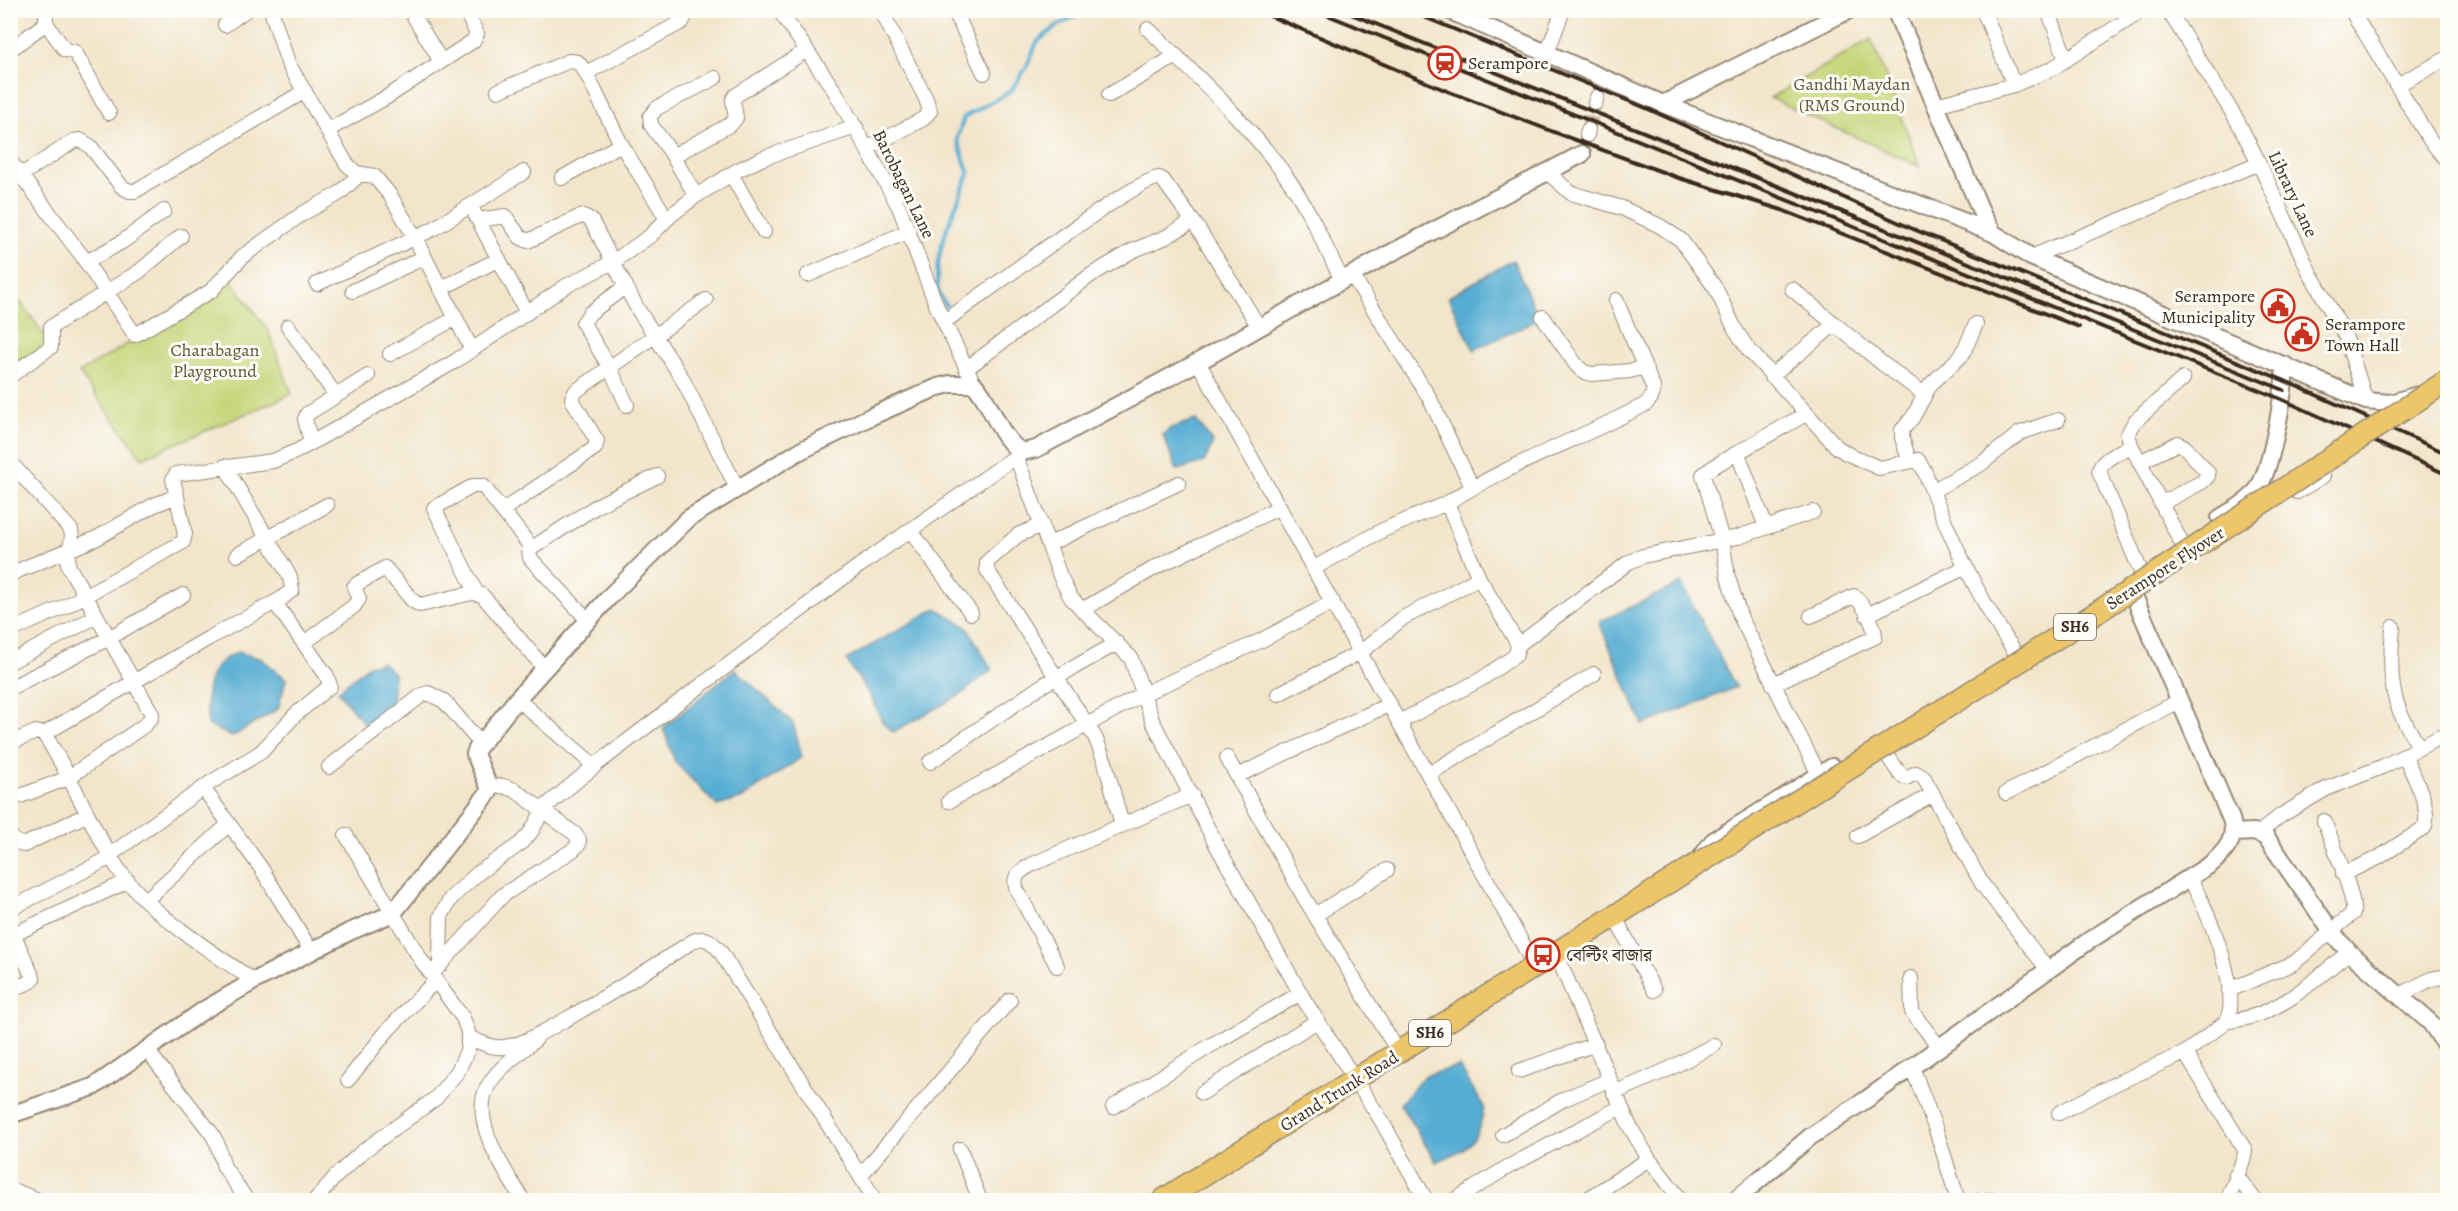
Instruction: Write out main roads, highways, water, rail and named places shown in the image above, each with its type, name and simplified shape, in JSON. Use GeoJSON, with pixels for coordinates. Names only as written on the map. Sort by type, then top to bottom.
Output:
{"type":"FeatureCollection","features":[{"type":"Feature","properties":{"kind":"main road","name":"Serampore Flyover"},"geometry":{"type":"LineString","coordinates":[[1696,865],[2125,595],[2448,380]]}},
{"type":"Feature","properties":{"kind":"main road","name":"Grand Trunk Road"},"geometry":{"type":"LineString","coordinates":[[1163,1200],[1696,865]]}},
{"type":"Feature","properties":{"kind":"water"},"geometry":{"type":"Polygon","coordinates":[[[1513,260],[1539,319],[1474,350],[1448,297],[1513,260]]]}},
{"type":"Feature","properties":{"kind":"water"},"geometry":{"type":"Polygon","coordinates":[[[1196,420],[1213,443],[1204,462],[1177,470],[1163,435],[1171,428],[1196,420]]]}},
{"type":"Feature","properties":{"kind":"water"},"geometry":{"type":"Polygon","coordinates":[[[1681,583],[1736,687],[1643,725],[1599,622],[1681,583]]]}},
{"type":"Feature","properties":{"kind":"water"},"geometry":{"type":"Polygon","coordinates":[[[936,608],[967,627],[992,670],[960,695],[893,732],[883,723],[869,694],[846,660],[936,608]]]}},
{"type":"Feature","properties":{"kind":"water"},"geometry":{"type":"Polygon","coordinates":[[[238,652],[262,659],[286,679],[278,709],[232,737],[208,725],[206,700],[211,675],[215,668],[224,659],[238,652]]]}},
{"type":"Feature","properties":{"kind":"water"},"geometry":{"type":"Polygon","coordinates":[[[382,662],[394,674],[392,707],[369,730],[338,691],[369,665],[382,662]]]}},
{"type":"Feature","properties":{"kind":"water"},"geometry":{"type":"Polygon","coordinates":[[[735,669],[793,723],[802,757],[741,799],[717,806],[675,762],[663,728],[735,669]]]}},
{"type":"Feature","properties":{"kind":"water"},"geometry":{"type":"Polygon","coordinates":[[[1459,1066],[1484,1107],[1482,1119],[1470,1144],[1436,1162],[1400,1104],[1424,1076],[1459,1066]]]}},
{"type":"Feature","properties":{"kind":"waterway"},"geometry":{"type":"LineString","coordinates":[[947,306],[938,290],[938,261],[951,216],[969,174],[957,139],[964,117],[1011,91],[1026,68],[1037,42],[1057,26],[1088,10]]}},
{"type":"Feature","properties":{"kind":"tunnel"},"geometry":{"type":"LineString","coordinates":[[1588,130],[1595,103]]}},
{"type":"Feature","properties":{"kind":"railway"},"geometry":{"type":"LineString","coordinates":[[1256,10],[1447,91],[1676,177],[1782,210],[2079,327]]}},
{"type":"Feature","properties":{"kind":"railway"},"geometry":{"type":"LineString","coordinates":[[1315,10],[2281,399],[2448,475]]}},
{"type":"Feature","properties":{"kind":"railway"},"geometry":{"type":"LineString","coordinates":[[1341,10],[2284,390]]}},
{"type":"Feature","properties":{"kind":"railway"},"geometry":{"type":"LineString","coordinates":[[1407,10],[1646,108],[1913,229],[2283,380],[2448,454]]}},
{"type":"Feature","properties":{"kind":"place","name":"Serampore"},"geometry":{"type":"Point","coordinates":[1445,63]}},
{"type":"Feature","properties":{"kind":"place","name":"Serampore Municipality"},"geometry":{"type":"Point","coordinates":[2278,306]}},
{"type":"Feature","properties":{"kind":"place","name":"Serampore Town Hall"},"geometry":{"type":"Point","coordinates":[2302,334]}},
{"type":"Feature","properties":{"kind":"place","name":"বেল্টিং বাজার"},"geometry":{"type":"Point","coordinates":[1543,955]}},
{"type":"Feature","properties":{"kind":"park label","name":"Gandhi Maydan (RMS Ground)"},"geometry":{"type":"Point","coordinates":[1852,94]}},
{"type":"Feature","properties":{"kind":"park label","name":"Charabagan Playground"},"geometry":{"type":"Point","coordinates":[215,360]}}]}
